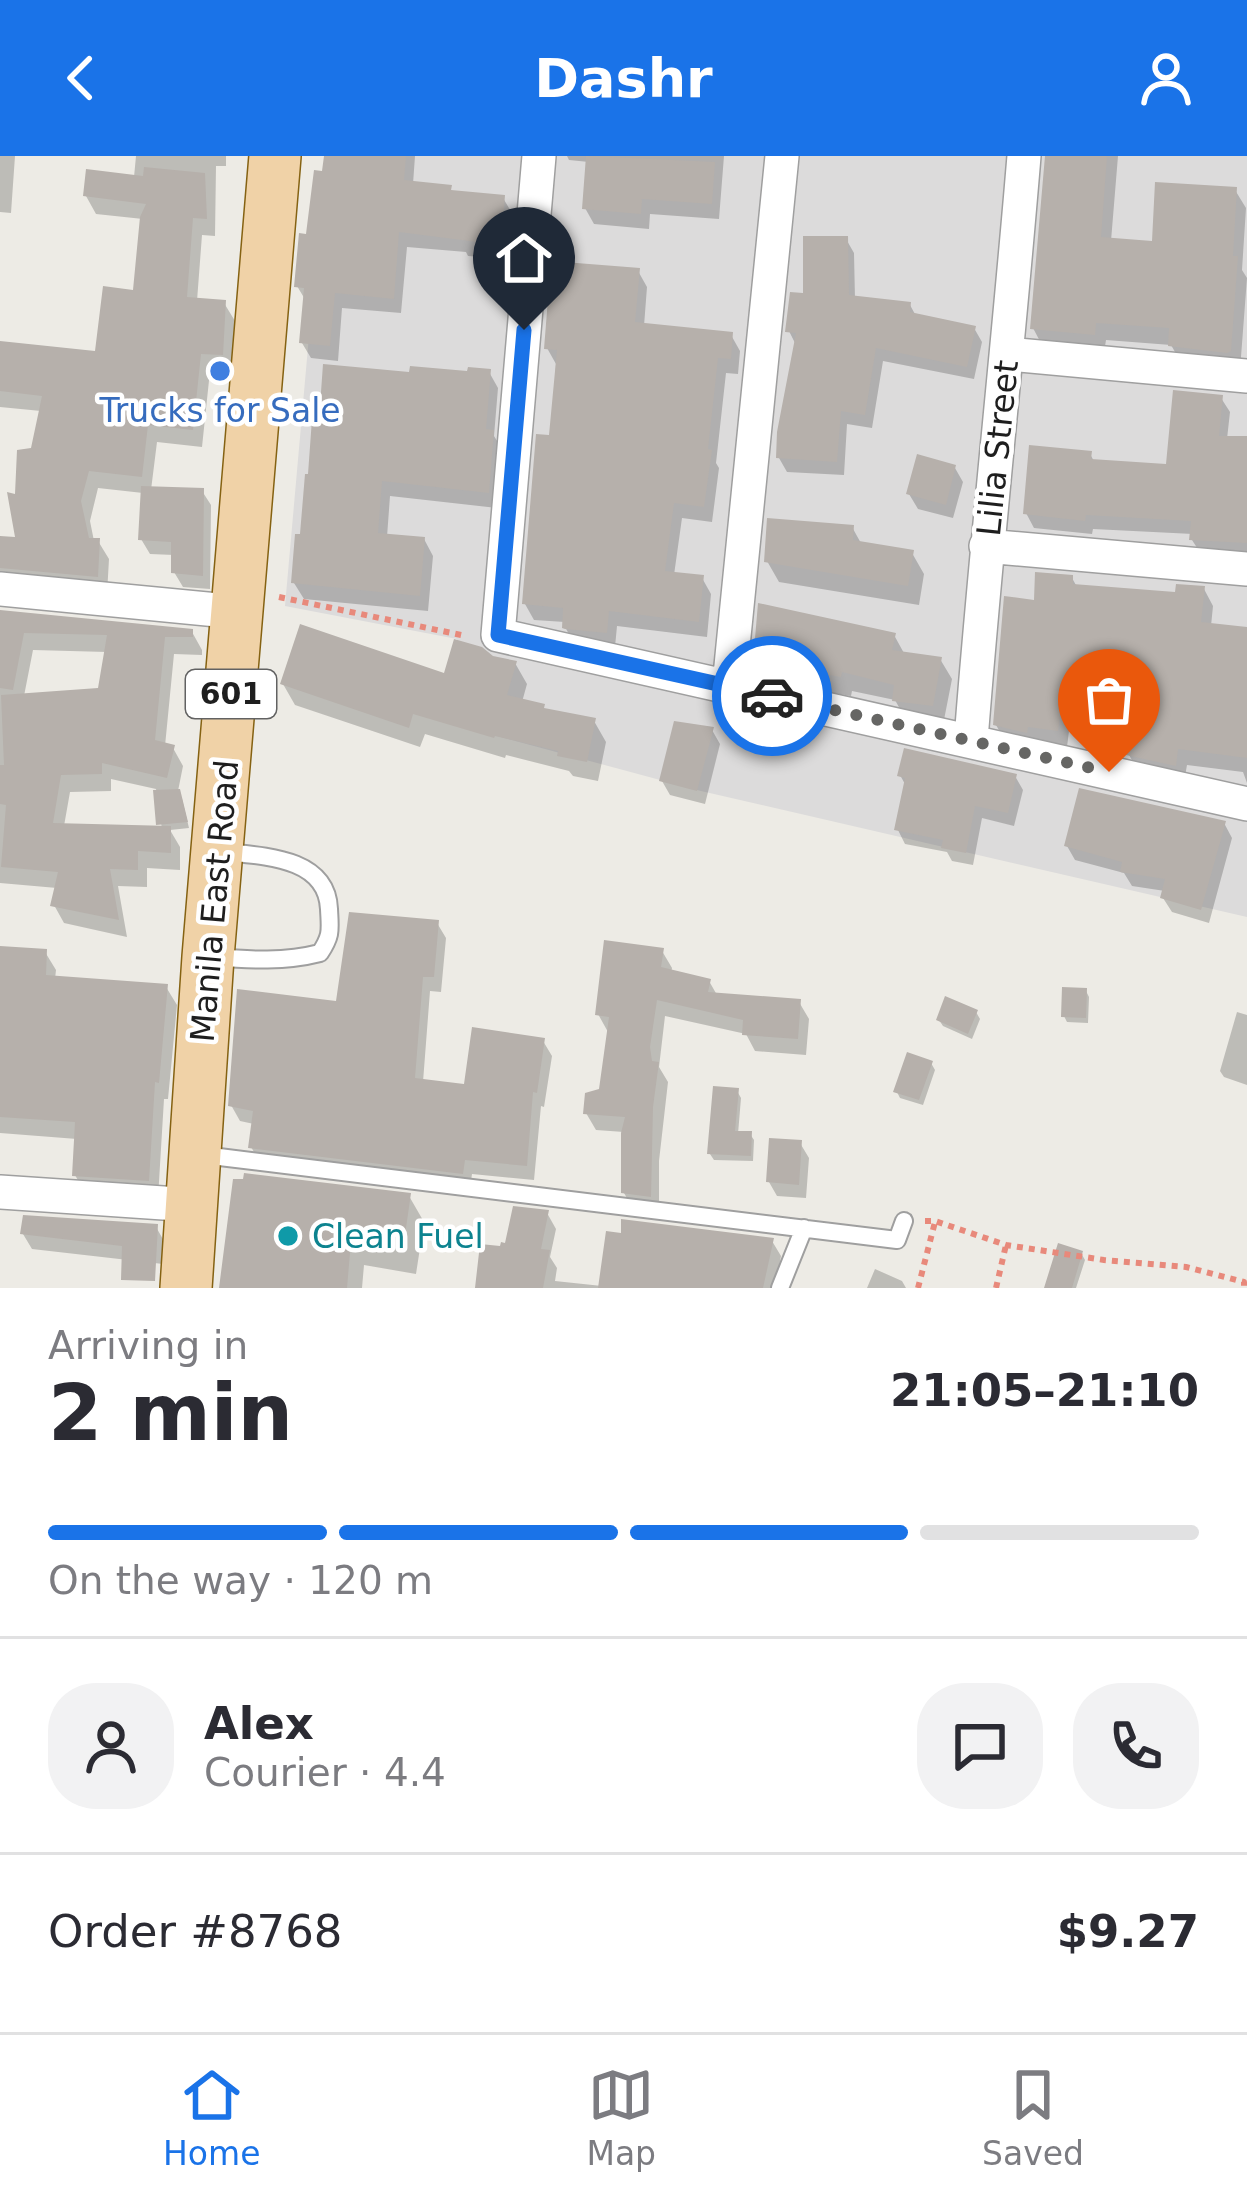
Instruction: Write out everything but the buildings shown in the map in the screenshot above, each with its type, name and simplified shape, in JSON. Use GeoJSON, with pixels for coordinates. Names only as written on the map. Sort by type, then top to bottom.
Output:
{"type":"FeatureCollection","features":[{"type":"Feature","properties":{"kind":"main road","name":"Manila East Road"},"geometry":{"type":"LineString","coordinates":[[186,1288],[208,957],[275,156]]}},
{"type":"Feature","properties":{"kind":"street"},"geometry":{"type":"LineString","coordinates":[[539,156],[498,635],[1247,804]]}},
{"type":"Feature","properties":{"kind":"street"},"geometry":{"type":"LineString","coordinates":[[729,686],[782,156]]}},
{"type":"Feature","properties":{"kind":"street","name":"Lilia Street"},"geometry":{"type":"LineString","coordinates":[[971,740],[1024,156]]}},
{"type":"Feature","properties":{"kind":"street"},"geometry":{"type":"LineString","coordinates":[[1008,354],[1247,376]]}},
{"type":"Feature","properties":{"kind":"street"},"geometry":{"type":"LineString","coordinates":[[986,546],[1247,569]]}},
{"type":"Feature","properties":{"kind":"street"},"geometry":{"type":"LineString","coordinates":[[0,589],[239,600]]}},
{"type":"Feature","properties":{"kind":"street"},"geometry":{"type":"LineString","coordinates":[[0,1192],[193,1205]]}},
{"type":"Feature","properties":{"kind":"lane"},"geometry":{"type":"LineString","coordinates":[[208,957],[300,958],[320,953],[330,938],[328,898],[317,877],[300,865],[273,857],[217,851]]}},
{"type":"Feature","properties":{"kind":"lane"},"geometry":{"type":"LineString","coordinates":[[196,1154],[897,1240],[904,1221]]}},
{"type":"Feature","properties":{"kind":"lane"},"geometry":{"type":"LineString","coordinates":[[780,1288],[804,1228]]}},
{"type":"Feature","properties":{"kind":"path"},"geometry":{"type":"LineString","coordinates":[[239,600],[483,640],[498,635]]}},
{"type":"Feature","properties":{"kind":"path"},"geometry":{"type":"LineString","coordinates":[[904,1221],[934,1222],[1006,1245],[1186,1267],[1244,1282],[1244,1288]]}},
{"type":"Feature","properties":{"kind":"path"},"geometry":{"type":"LineString","coordinates":[[918,1288],[934,1222]]}},
{"type":"Feature","properties":{"kind":"path"},"geometry":{"type":"LineString","coordinates":[[997,1288],[1006,1245]]}},
{"type":"Feature","properties":{"kind":"shaded area"},"geometry":{"type":"Polygon","coordinates":[[[325,156],[1247,156],[1247,917],[701,791],[434,719],[457,639],[285,606],[325,156]]]}},
{"type":"Feature","properties":{"kind":"way so far"},"geometry":{"type":"LineString","coordinates":[[772,696],[1109,772]]}},
{"type":"Feature","properties":{"kind":"place","name":"Trucks for Sale"},"geometry":{"type":"Point","coordinates":[220,371]}},
{"type":"Feature","properties":{"kind":"place","name":"Clean Fuel"},"geometry":{"type":"Point","coordinates":[288,1236]}},
{"type":"Feature","properties":{"kind":"route"},"geometry":{"type":"LineString","coordinates":[[524,330],[498,635],[772,696]]}}]}
